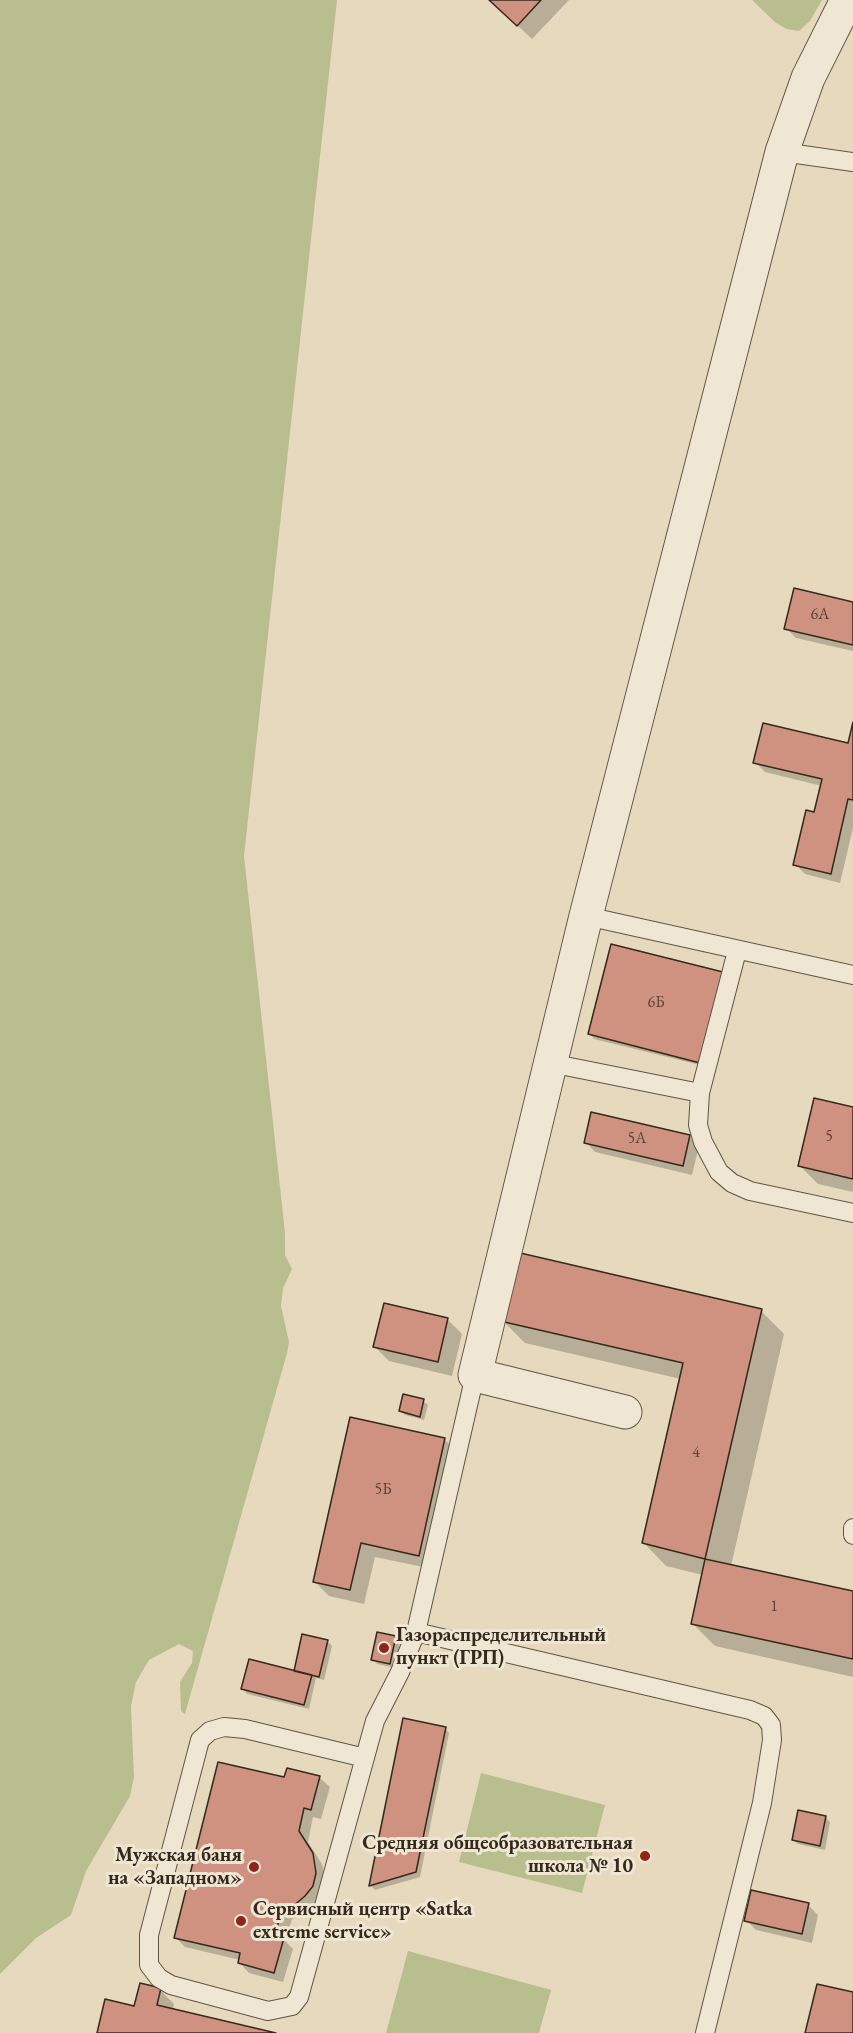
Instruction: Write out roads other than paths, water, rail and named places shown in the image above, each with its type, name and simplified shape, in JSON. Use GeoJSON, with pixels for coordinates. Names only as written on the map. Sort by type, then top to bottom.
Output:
{"type":"FeatureCollection","features":[{"type":"Feature","properties":{"kind":"street"},"geometry":{"type":"LineString","coordinates":[[625,1412],[475,1375],[586,916],[782,152],[808,78],[847,0]]}},
{"type":"Feature","properties":{"kind":"lane"},"geometry":{"type":"LineString","coordinates":[[782,152],[853,162]]}},
{"type":"Feature","properties":{"kind":"lane"},"geometry":{"type":"LineString","coordinates":[[586,916],[853,975]]}},
{"type":"Feature","properties":{"kind":"lane"},"geometry":{"type":"LineString","coordinates":[[737,951],[700,1093],[698,1125],[703,1142],[719,1172],[732,1183],[750,1191],[853,1213]]}},
{"type":"Feature","properties":{"kind":"lane"},"geometry":{"type":"LineString","coordinates":[[550,1063],[700,1093]]}},
{"type":"Feature","properties":{"kind":"lane"},"geometry":{"type":"LineString","coordinates":[[365,1758],[245,1729],[224,1727],[210,1731],[200,1740],[149,1935],[149,1965],[159,1978],[171,1985],[268,2011],[292,2006],[299,1997],[365,1758],[375,1721],[400,1672],[416,1632],[475,1375]]}},
{"type":"Feature","properties":{"kind":"lane"},"geometry":{"type":"LineString","coordinates":[[853,1528],[853,1535]]}},
{"type":"Feature","properties":{"kind":"lane"},"geometry":{"type":"LineString","coordinates":[[416,1632],[750,1710],[764,1716],[771,1725],[772,1740],[762,1803],[705,2033]]}},
{"type":"Feature","properties":{"kind":"place","name":"Газораспределительный пункт (ГРП)"},"geometry":{"type":"Point","coordinates":[384,1648]}},
{"type":"Feature","properties":{"kind":"place","name":"Средняя общеобразовательная школа № 10"},"geometry":{"type":"Point","coordinates":[645,1856]}},
{"type":"Feature","properties":{"kind":"place","name":"Мужская баня на «Западном»"},"geometry":{"type":"Point","coordinates":[254,1867]}},
{"type":"Feature","properties":{"kind":"place","name":"Сервисный центр «Satka extreme service»"},"geometry":{"type":"Point","coordinates":[241,1921]}}]}
